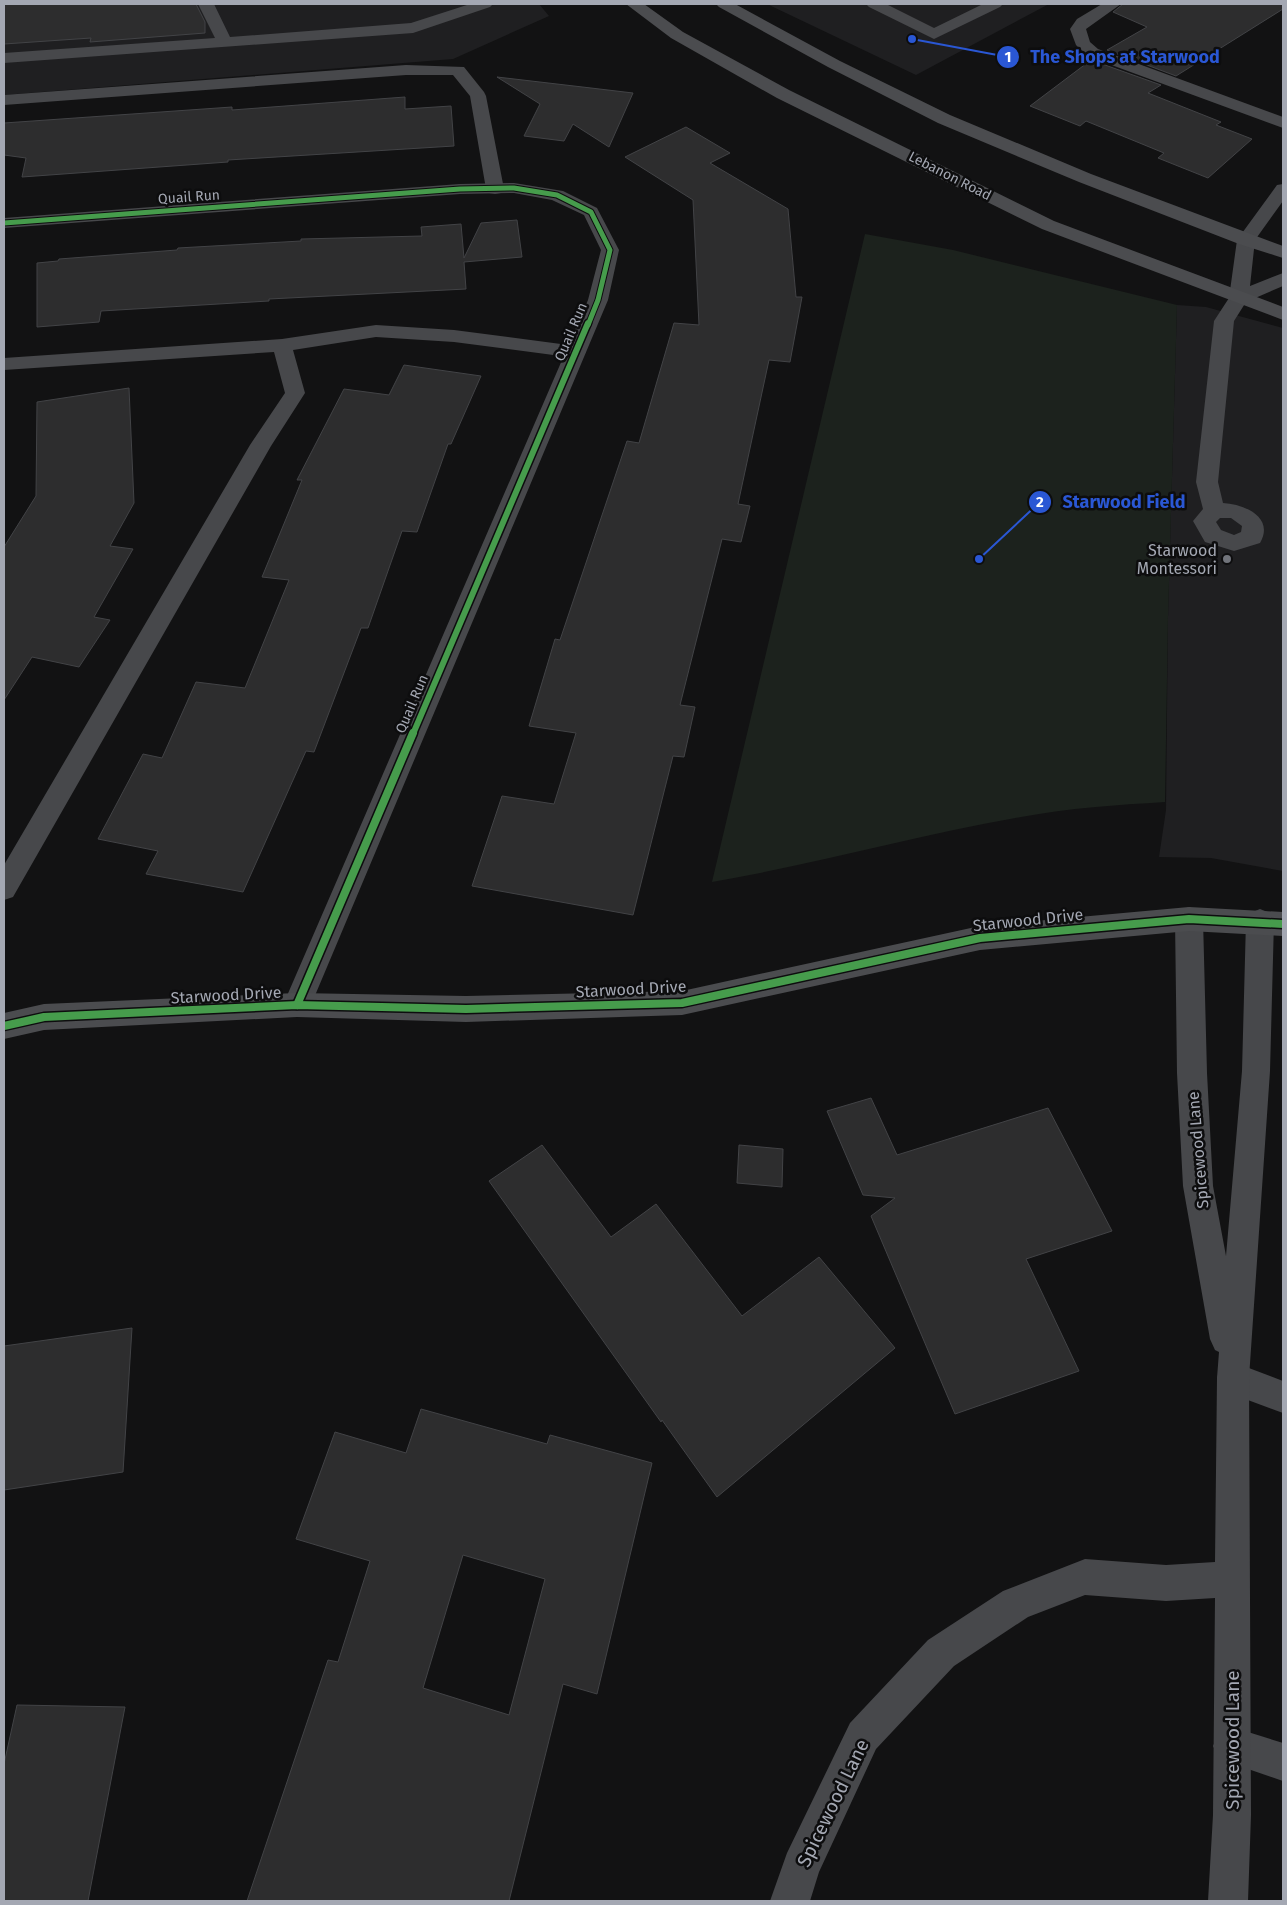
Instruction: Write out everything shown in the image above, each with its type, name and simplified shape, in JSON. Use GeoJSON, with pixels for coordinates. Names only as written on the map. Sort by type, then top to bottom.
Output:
{"type":"FeatureCollection","features":[{"type":"Feature","properties":{"kind":"main road","name":"Lebanon Road"},"geometry":{"type":"LineString","coordinates":[[634,4],[677,35],[782,94],[1048,225],[1283,314]]}},
{"type":"Feature","properties":{"kind":"main road"},"geometry":{"type":"LineString","coordinates":[[724,4],[834,64],[944,119],[1085,178],[1246,240],[1283,252]]}},
{"type":"Feature","properties":{"kind":"main road","name":"Starwood Drive"},"geometry":{"type":"LineString","coordinates":[[4,1026],[44,1017],[297,1005],[466,1009],[682,1003],[980,938],[1189,919],[1272,923]]}},
{"type":"Feature","properties":{"kind":"street"},"geometry":{"type":"LineString","coordinates":[[206,4],[225,42]]}},
{"type":"Feature","properties":{"kind":"street"},"geometry":{"type":"LineString","coordinates":[[4,58],[413,28],[485,4]]}},
{"type":"Feature","properties":{"kind":"street"},"geometry":{"type":"LineString","coordinates":[[874,4],[934,34],[995,4]]}},
{"type":"Feature","properties":{"kind":"street"},"geometry":{"type":"LineString","coordinates":[[1113,4],[1083,22],[1078,29],[1080,41],[1085,49],[1096,55],[1283,123]]}},
{"type":"Feature","properties":{"kind":"street"},"geometry":{"type":"LineString","coordinates":[[4,100],[406,70],[458,70],[478,96],[495,188]]}},
{"type":"Feature","properties":{"kind":"street","name":"Quail Run"},"geometry":{"type":"LineString","coordinates":[[4,223],[460,189],[514,188],[557,195],[591,212],[610,250],[598,300],[297,1005]]}},
{"type":"Feature","properties":{"kind":"street"},"geometry":{"type":"LineString","coordinates":[[1214,510],[1207,482],[1224,320],[1239,298],[1246,240],[1283,189]]}},
{"type":"Feature","properties":{"kind":"street"},"geometry":{"type":"LineString","coordinates":[[1239,298],[1283,279]]}},
{"type":"Feature","properties":{"kind":"street"},"geometry":{"type":"LineString","coordinates":[[4,364],[282,346],[376,330],[454,336],[576,352]]}},
{"type":"Feature","properties":{"kind":"street"},"geometry":{"type":"LineString","coordinates":[[4,889],[256,454],[295,393],[282,346]]}},
{"type":"Feature","properties":{"kind":"street","name":"Spicewood Lane"},"geometry":{"type":"LineString","coordinates":[[1189,919],[1192,1073],[1198,1186],[1233,1378]]}},
{"type":"Feature","properties":{"kind":"street","name":"Spicewood Lane"},"geometry":{"type":"LineString","coordinates":[[1228,1901],[1232,1815],[1233,1378],[1256,1071],[1272,923]]}},
{"type":"Feature","properties":{"kind":"street"},"geometry":{"type":"LineString","coordinates":[[1233,1378],[1283,1397]]}},
{"type":"Feature","properties":{"kind":"street","name":"Spicewood Lane"},"geometry":{"type":"LineString","coordinates":[[790,1901],[801,1867],[862,1736],[941,1653],[1016,1604],[1085,1576],[1166,1583],[1232,1579]]}},
{"type":"Feature","properties":{"kind":"street"},"geometry":{"type":"LineString","coordinates":[[1232,1746],[1283,1762]]}},
{"type":"Feature","properties":{"kind":"shaded area"},"geometry":{"type":"Polygon","coordinates":[[[4,4],[539,4],[549,16],[453,59],[4,95],[4,4]]]}},
{"type":"Feature","properties":{"kind":"shaded area"},"geometry":{"type":"Polygon","coordinates":[[[767,4],[1049,4],[916,75],[767,4]]]}},
{"type":"Feature","properties":{"kind":"shaded area"},"geometry":{"type":"Polygon","coordinates":[[[865,234],[953,250],[1177,305],[1165,802],[1075,809],[1021,817],[712,882],[865,234]]]}},
{"type":"Feature","properties":{"kind":"shaded area","name":"Starwood Montessori"},"geometry":{"type":"Polygon","coordinates":[[[1177,305],[1206,307],[1283,328],[1283,871],[1211,858],[1159,857],[1166,810],[1168,616],[1177,305]]]}},
{"type":"Feature","properties":{"kind":"building"},"geometry":{"type":"Polygon","coordinates":[[[4,4],[196,4],[205,22],[205,33],[90,42],[91,38],[4,44],[4,4]]]}},
{"type":"Feature","properties":{"kind":"building"},"geometry":{"type":"Polygon","coordinates":[[[1123,4],[1283,4],[1283,9],[1176,76],[1107,50],[1147,27],[1113,12],[1123,4]]]}},
{"type":"Feature","properties":{"kind":"building"},"geometry":{"type":"Polygon","coordinates":[[[1091,60],[1161,85],[1148,93],[1221,122],[1216,125],[1252,139],[1208,178],[1158,158],[1164,153],[1086,121],[1080,126],[1030,106],[1091,60]]]}},
{"type":"Feature","properties":{"kind":"building"},"geometry":{"type":"Polygon","coordinates":[[[497,77],[633,93],[609,147],[573,124],[564,141],[524,136],[540,104],[497,77]]]}},
{"type":"Feature","properties":{"kind":"building"},"geometry":{"type":"Polygon","coordinates":[[[405,97],[405,109],[451,106],[454,146],[228,160],[228,162],[22,177],[26,158],[4,155],[4,123],[232,107],[232,110],[405,97]]]}},
{"type":"Feature","properties":{"kind":"building"},"geometry":{"type":"Polygon","coordinates":[[[686,127],[730,153],[710,163],[788,209],[796,297],[802,297],[790,362],[769,360],[738,504],[750,506],[741,542],[722,539],[680,705],[695,707],[684,757],[673,756],[633,915],[472,886],[502,796],[554,804],[576,733],[529,726],[555,639],[560,640],[627,441],[639,443],[674,323],[699,325],[693,200],[625,157],[686,127]]]}},
{"type":"Feature","properties":{"kind":"building"},"geometry":{"type":"Polygon","coordinates":[[[517,220],[522,257],[464,262],[466,289],[269,299],[269,301],[101,311],[99,322],[37,327],[37,263],[58,261],[59,259],[177,250],[178,248],[301,241],[301,239],[422,236],[421,227],[461,224],[464,258],[481,223],[517,220]]]}},
{"type":"Feature","properties":{"kind":"building"},"geometry":{"type":"Polygon","coordinates":[[[404,365],[481,376],[451,444],[448,444],[417,532],[402,531],[368,628],[361,628],[314,752],[306,751],[243,892],[146,874],[158,851],[98,839],[143,754],[162,758],[196,682],[245,688],[289,580],[262,577],[302,480],[297,480],[344,389],[389,395],[404,365]]]}},
{"type":"Feature","properties":{"kind":"building"},"geometry":{"type":"Polygon","coordinates":[[[129,388],[134,503],[110,546],[133,549],[94,617],[110,620],[79,667],[32,657],[4,700],[4,547],[36,496],[37,402],[129,388]]]}},
{"type":"Feature","properties":{"kind":"building"},"geometry":{"type":"Polygon","coordinates":[[[871,1098],[897,1155],[1048,1108],[1112,1231],[1026,1259],[1079,1371],[955,1414],[871,1216],[895,1198],[863,1195],[827,1111],[871,1098]]]}},
{"type":"Feature","properties":{"kind":"building"},"geometry":{"type":"Polygon","coordinates":[[[542,1145],[611,1237],[656,1204],[742,1316],[819,1257],[895,1348],[717,1497],[662,1420],[661,1422],[489,1181],[542,1145]]]}},
{"type":"Feature","properties":{"kind":"building"},"geometry":{"type":"Polygon","coordinates":[[[739,1145],[783,1149],[782,1187],[737,1183],[739,1145]]]}},
{"type":"Feature","properties":{"kind":"building"},"geometry":{"type":"Polygon","coordinates":[[[132,1328],[123,1472],[4,1490],[4,1346],[132,1328]]]}},
{"type":"Feature","properties":{"kind":"building"},"geometry":{"type":"Polygon","coordinates":[[[421,1409],[547,1444],[550,1435],[652,1463],[597,1694],[563,1684],[509,1901],[247,1901],[328,1660],[338,1662],[370,1561],[296,1539],[335,1432],[406,1453],[421,1409]],[[463,1555],[423,1688],[509,1715],[545,1579],[463,1555]]]}},
{"type":"Feature","properties":{"kind":"building"},"geometry":{"type":"Polygon","coordinates":[[[17,1705],[125,1707],[88,1901],[4,1901],[4,1764],[17,1705]]]}},
{"type":"Feature","properties":{"kind":"cycle path"},"geometry":{"type":"LineString","coordinates":[[4,223],[460,189],[514,188],[557,195],[591,212],[610,250],[598,300],[297,1005]]}},
{"type":"Feature","properties":{"kind":"cycle path"},"geometry":{"type":"LineString","coordinates":[[4,1026],[44,1017],[297,1005],[466,1009],[682,1003],[980,938],[1189,919],[1283,924]]}},
{"type":"Feature","properties":{"kind":"place","name":"The Shops at Starwood"},"geometry":{"type":"Point","coordinates":[912,39]}},
{"type":"Feature","properties":{"kind":"place","name":"Starwood Field"},"geometry":{"type":"Point","coordinates":[979,559]}},
{"type":"Feature","properties":{"kind":"place","name":"Starwood Montessori"},"geometry":{"type":"Point","coordinates":[1227,559]}}]}
